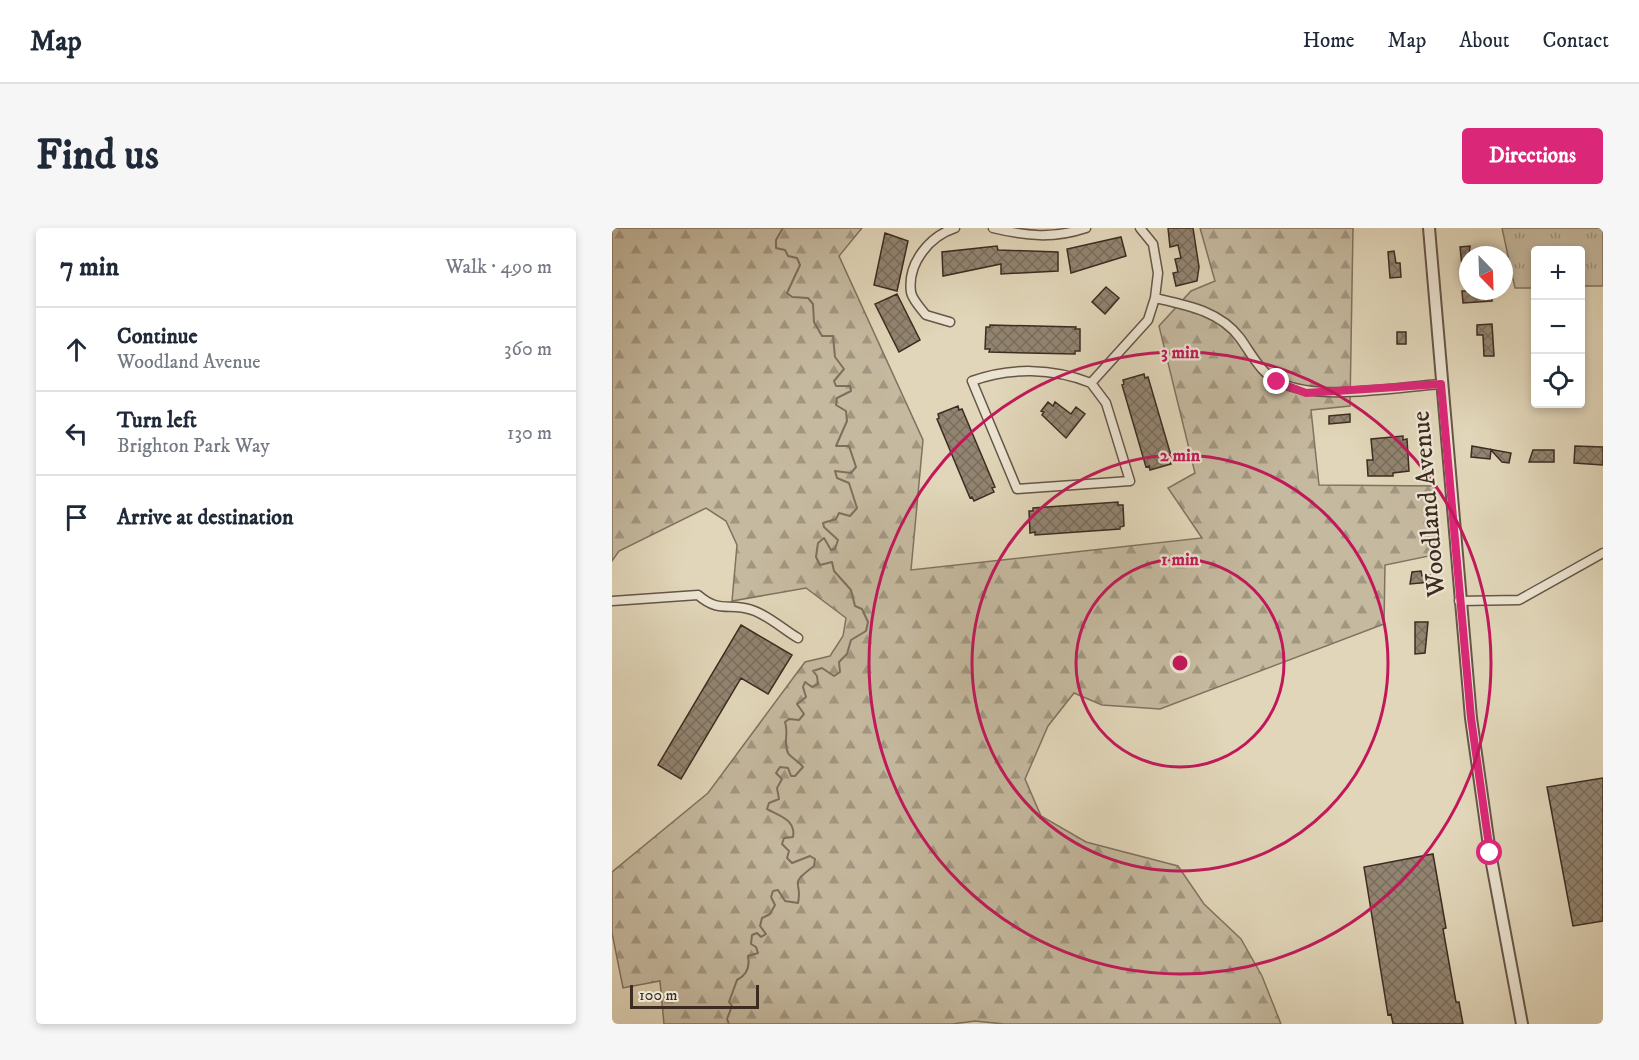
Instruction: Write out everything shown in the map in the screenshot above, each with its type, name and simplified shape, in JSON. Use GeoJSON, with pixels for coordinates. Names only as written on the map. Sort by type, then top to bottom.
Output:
{"type":"FeatureCollection","features":[{"type":"Feature","properties":{"kind":"street"},"geometry":{"type":"LineString","coordinates":[[950,322],[926,315],[911,293],[913,273],[923,249],[940,233],[956,228]]}},
{"type":"Feature","properties":{"kind":"street"},"geometry":{"type":"LineString","coordinates":[[993,228],[1038,237],[1058,236],[1086,228]]}},
{"type":"Feature","properties":{"kind":"street"},"geometry":{"type":"LineString","coordinates":[[1091,383],[1148,320],[1155,298],[1158,273],[1153,244],[1140,228]]}},
{"type":"Feature","properties":{"kind":"street","name":"Woodland Avenue"},"geometry":{"type":"LineString","coordinates":[[1429,228],[1459,601],[1471,718],[1488,841],[1522,1024]]}},
{"type":"Feature","properties":{"kind":"street"},"geometry":{"type":"LineString","coordinates":[[1155,298],[1212,314],[1239,336],[1254,359],[1277,382],[1306,393],[1441,384]]}},
{"type":"Feature","properties":{"kind":"street"},"geometry":{"type":"LineString","coordinates":[[1009,371],[1071,375],[1091,383],[1106,403],[1130,481],[1017,489],[972,381],[1009,371]]}},
{"type":"Feature","properties":{"kind":"street"},"geometry":{"type":"LineString","coordinates":[[1459,601],[1520,600],[1603,553]]}},
{"type":"Feature","properties":{"kind":"street"},"geometry":{"type":"LineString","coordinates":[[612,601],[698,595],[710,605],[752,610],[798,638]]}},
{"type":"Feature","properties":{"kind":"green space"},"geometry":{"type":"Polygon","coordinates":[[[612,228],[862,228],[839,256],[923,440],[911,570],[1202,538],[1168,488],[1195,473],[1159,326],[1191,291],[1215,281],[1200,228],[1353,228],[1350,406],[1311,410],[1319,485],[1437,486],[1434,555],[1385,565],[1384,624],[1160,709],[1102,705],[1074,693],[1048,726],[1025,779],[1041,816],[1086,842],[1178,866],[1204,904],[1241,939],[1262,976],[1281,1024],[1004,1024],[975,1021],[952,1024],[664,1024],[660,981],[623,988],[612,933],[612,872],[708,793],[805,662],[830,656],[843,636],[846,618],[806,588],[732,601],[737,545],[726,521],[706,508],[619,551],[612,561],[612,228]]]}},
{"type":"Feature","properties":{"kind":"green space"},"geometry":{"type":"Polygon","coordinates":[[[1502,228],[1603,228],[1603,286],[1585,286],[1585,246],[1531,246],[1531,288],[1515,288],[1513,246],[1506,246],[1502,228]]]}},
{"type":"Feature","properties":{"kind":"building"},"geometry":{"type":"Polygon","coordinates":[[[1168,228],[1193,228],[1199,267],[1197,281],[1176,286],[1173,273],[1178,272],[1175,259],[1181,258],[1178,245],[1170,247],[1168,228]]]}},
{"type":"Feature","properties":{"kind":"building"},"geometry":{"type":"Polygon","coordinates":[[[885,233],[908,241],[897,291],[874,285],[885,233]]]}},
{"type":"Feature","properties":{"kind":"building"},"geometry":{"type":"Polygon","coordinates":[[[1121,237],[1126,256],[1071,273],[1067,249],[1121,237]]]}},
{"type":"Feature","properties":{"kind":"building"},"geometry":{"type":"Polygon","coordinates":[[[997,246],[998,250],[1058,252],[1058,271],[1001,274],[1001,264],[943,276],[942,252],[997,246]]]}},
{"type":"Feature","properties":{"kind":"building"},"geometry":{"type":"Polygon","coordinates":[[[1394,251],[1396,263],[1400,263],[1401,277],[1390,278],[1388,252],[1394,251]]]}},
{"type":"Feature","properties":{"kind":"building"},"geometry":{"type":"Polygon","coordinates":[[[1106,287],[1119,298],[1105,314],[1092,302],[1106,287]]]}},
{"type":"Feature","properties":{"kind":"building"},"geometry":{"type":"Polygon","coordinates":[[[897,294],[920,340],[899,352],[875,304],[897,294]]]}},
{"type":"Feature","properties":{"kind":"building"},"geometry":{"type":"Polygon","coordinates":[[[1463,300],[1492,300],[1492,301],[1463,303],[1463,300]]]}},
{"type":"Feature","properties":{"kind":"building"},"geometry":{"type":"Polygon","coordinates":[[[1492,324],[1494,356],[1484,356],[1483,335],[1477,335],[1477,325],[1492,324]]]}},
{"type":"Feature","properties":{"kind":"building"},"geometry":{"type":"Polygon","coordinates":[[[990,325],[1076,327],[1075,329],[1080,329],[1080,351],[1075,351],[1075,354],[989,352],[990,349],[985,349],[986,327],[990,325]]]}},
{"type":"Feature","properties":{"kind":"building"},"geometry":{"type":"Polygon","coordinates":[[[1397,332],[1406,332],[1406,344],[1397,344],[1397,332]]]}},
{"type":"Feature","properties":{"kind":"building"},"geometry":{"type":"Polygon","coordinates":[[[1144,374],[1145,378],[1148,377],[1172,459],[1169,460],[1171,464],[1150,470],[1149,466],[1146,467],[1122,385],[1123,380],[1144,374]]]}},
{"type":"Feature","properties":{"kind":"building"},"geometry":{"type":"Polygon","coordinates":[[[1048,402],[1053,406],[1055,402],[1071,414],[1076,407],[1085,414],[1066,438],[1042,415],[1044,412],[1041,411],[1048,402]]]}},
{"type":"Feature","properties":{"kind":"building"},"geometry":{"type":"Polygon","coordinates":[[[958,406],[959,410],[962,409],[995,487],[992,488],[994,492],[974,501],[972,497],[970,498],[937,419],[938,414],[958,406]]]}},
{"type":"Feature","properties":{"kind":"building"},"geometry":{"type":"Polygon","coordinates":[[[1350,414],[1350,422],[1329,424],[1329,416],[1350,414]]]}},
{"type":"Feature","properties":{"kind":"building"},"geometry":{"type":"Polygon","coordinates":[[[1403,436],[1403,440],[1407,439],[1409,471],[1393,473],[1393,476],[1368,476],[1367,460],[1373,460],[1371,439],[1403,436]]]}},
{"type":"Feature","properties":{"kind":"building"},"geometry":{"type":"Polygon","coordinates":[[[1472,446],[1511,453],[1509,463],[1502,462],[1491,450],[1490,459],[1471,457],[1472,446]]]}},
{"type":"Feature","properties":{"kind":"building"},"geometry":{"type":"Polygon","coordinates":[[[1575,446],[1603,447],[1603,465],[1574,463],[1575,446]]]}},
{"type":"Feature","properties":{"kind":"building"},"geometry":{"type":"Polygon","coordinates":[[[1533,450],[1554,450],[1554,462],[1529,462],[1533,450]]]}},
{"type":"Feature","properties":{"kind":"building"},"geometry":{"type":"Polygon","coordinates":[[[1118,502],[1118,505],[1123,505],[1124,526],[1120,529],[1035,535],[1035,532],[1030,533],[1029,511],[1033,511],[1033,508],[1118,502]]]}},
{"type":"Feature","properties":{"kind":"building"},"geometry":{"type":"Polygon","coordinates":[[[1421,571],[1422,576],[1430,575],[1431,582],[1410,584],[1412,572],[1421,571]]]}},
{"type":"Feature","properties":{"kind":"building"},"geometry":{"type":"Polygon","coordinates":[[[1415,622],[1428,622],[1425,653],[1415,654],[1415,622]]]}},
{"type":"Feature","properties":{"kind":"building"},"geometry":{"type":"Polygon","coordinates":[[[741,625],[792,655],[768,694],[741,678],[681,779],[658,765],[741,625]]]}},
{"type":"Feature","properties":{"kind":"building"},"geometry":{"type":"Polygon","coordinates":[[[1603,778],[1603,921],[1573,926],[1547,787],[1603,778]]]}},
{"type":"Feature","properties":{"kind":"building"},"geometry":{"type":"Polygon","coordinates":[[[1433,854],[1446,928],[1443,929],[1456,1002],[1459,1002],[1463,1024],[1393,1024],[1391,1014],[1388,1015],[1364,867],[1433,854]]]}},
{"type":"Feature","properties":{"kind":"waterway"},"geometry":{"type":"LineString","coordinates":[[729,1024],[727,1019],[732,1006],[729,1002],[737,980],[747,970],[748,956],[758,953],[756,947],[751,944],[752,935],[757,933],[761,937],[766,934],[760,926],[762,918],[770,914],[775,905],[771,897],[773,891],[778,890],[785,901],[798,903],[798,880],[814,866],[815,859],[810,856],[792,863],[787,858],[789,851],[782,844],[784,838],[793,837],[792,826],[786,819],[767,809],[769,803],[779,799],[777,788],[782,779],[776,773],[780,767],[788,768],[791,776],[795,776],[803,767],[788,753],[785,722],[789,719],[799,720],[804,714],[797,704],[806,697],[803,687],[805,682],[812,687],[818,684],[817,676],[813,671],[822,668],[834,676],[840,672],[839,662],[847,654],[851,640],[866,631],[868,622],[862,609],[855,606],[851,590],[834,571],[832,562],[820,565],[816,557],[818,543],[824,538],[831,550],[835,549],[838,540],[824,527],[823,523],[836,519],[839,513],[850,516],[857,508],[849,483],[837,478],[835,471],[851,473],[856,467],[849,446],[836,446],[847,421],[846,411],[836,405],[837,398],[851,391],[850,386],[836,386],[834,381],[844,369],[835,357],[833,336],[822,336],[814,322],[813,304],[808,298],[792,297],[787,293],[800,265],[797,258],[788,256],[785,250],[776,248],[776,240],[783,228]]}},
{"type":"Feature","properties":{"kind":"route"},"geometry":{"type":"LineString","coordinates":[[1277,382],[1306,393],[1441,384],[1471,718],[1490,853]]}}]}
